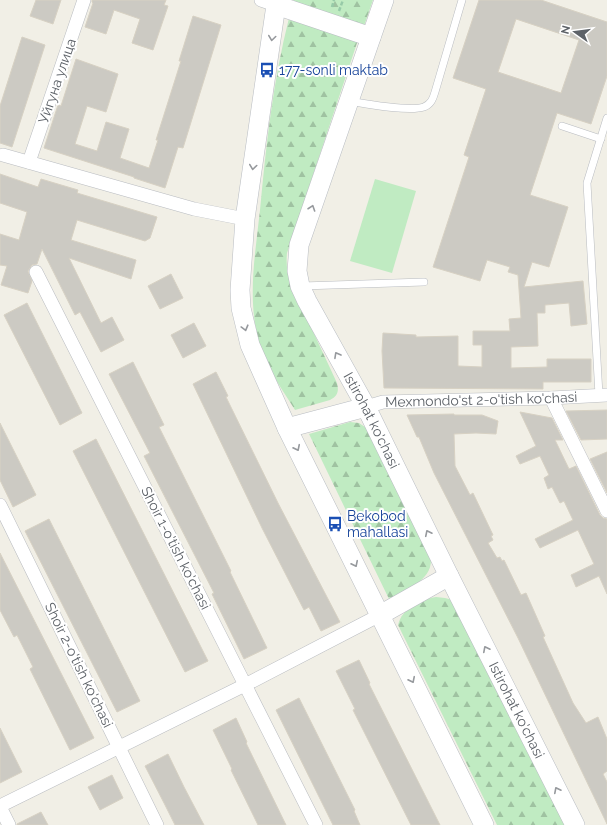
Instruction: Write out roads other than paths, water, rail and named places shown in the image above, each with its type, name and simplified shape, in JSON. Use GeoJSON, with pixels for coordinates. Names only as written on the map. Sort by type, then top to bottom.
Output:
{"type":"FeatureCollection","features":[{"type":"Feature","properties":{"kind":"main road","name":"Istirohat ko'chasi"},"geometry":{"type":"LineString","coordinates":[[384,0],[299,245],[297,270],[300,286],[366,407],[449,576],[575,825]]}},
{"type":"Feature","properties":{"kind":"main road"},"geometry":{"type":"LineString","coordinates":[[371,37],[272,2],[245,219],[240,290],[241,308],[245,327],[257,362],[287,428],[484,825]]}},
{"type":"Feature","properties":{"kind":"main road","name":"Mexmondo'st 2-o'tish ko'chasi"},"geometry":{"type":"LineString","coordinates":[[287,428],[366,407]]}},
{"type":"Feature","properties":{"kind":"main road"},"geometry":{"type":"LineString","coordinates":[[380,615],[449,576]]}},
{"type":"Feature","properties":{"kind":"street","name":"Уйгуна улица"},"geometry":{"type":"LineString","coordinates":[[29,162],[84,0]]}},
{"type":"Feature","properties":{"kind":"street"},"geometry":{"type":"LineString","coordinates":[[3,154],[194,209],[245,219]]}},
{"type":"Feature","properties":{"kind":"street","name":"Shoir 1-o'tish ko'chasi"},"geometry":{"type":"LineString","coordinates":[[36,272],[316,825]]}},
{"type":"Feature","properties":{"kind":"street","name":"Mexmondo'st 2-o'tish ko'chasi"},"geometry":{"type":"LineString","coordinates":[[366,407],[383,402],[551,398],[603,395]]}},
{"type":"Feature","properties":{"kind":"street"},"geometry":{"type":"LineString","coordinates":[[551,398],[607,511]]}},
{"type":"Feature","properties":{"kind":"street","name":"Shoir 2-o'tish ko'chasi"},"geometry":{"type":"LineString","coordinates":[[0,505],[157,825]]}},
{"type":"Feature","properties":{"kind":"street"},"geometry":{"type":"LineString","coordinates":[[9,825],[0,806],[245,685],[380,615]]}},
{"type":"Feature","properties":{"kind":"lane"},"geometry":{"type":"LineString","coordinates":[[349,101],[384,107],[408,108],[424,107],[430,103],[435,92],[462,0]]}},
{"type":"Feature","properties":{"kind":"lane"},"geometry":{"type":"LineString","coordinates":[[603,395],[587,183],[607,118]]}},
{"type":"Feature","properties":{"kind":"lane"},"geometry":{"type":"LineString","coordinates":[[562,126],[601,139]]}},
{"type":"Feature","properties":{"kind":"lane"},"geometry":{"type":"LineString","coordinates":[[300,286],[424,282]]}},
{"type":"Feature","properties":{"kind":"place","name":"177-sonli maktab"},"geometry":{"type":"Point","coordinates":[267,70]}},
{"type":"Feature","properties":{"kind":"place","name":"Bekobod mahallasi"},"geometry":{"type":"Point","coordinates":[335,524]}}]}
